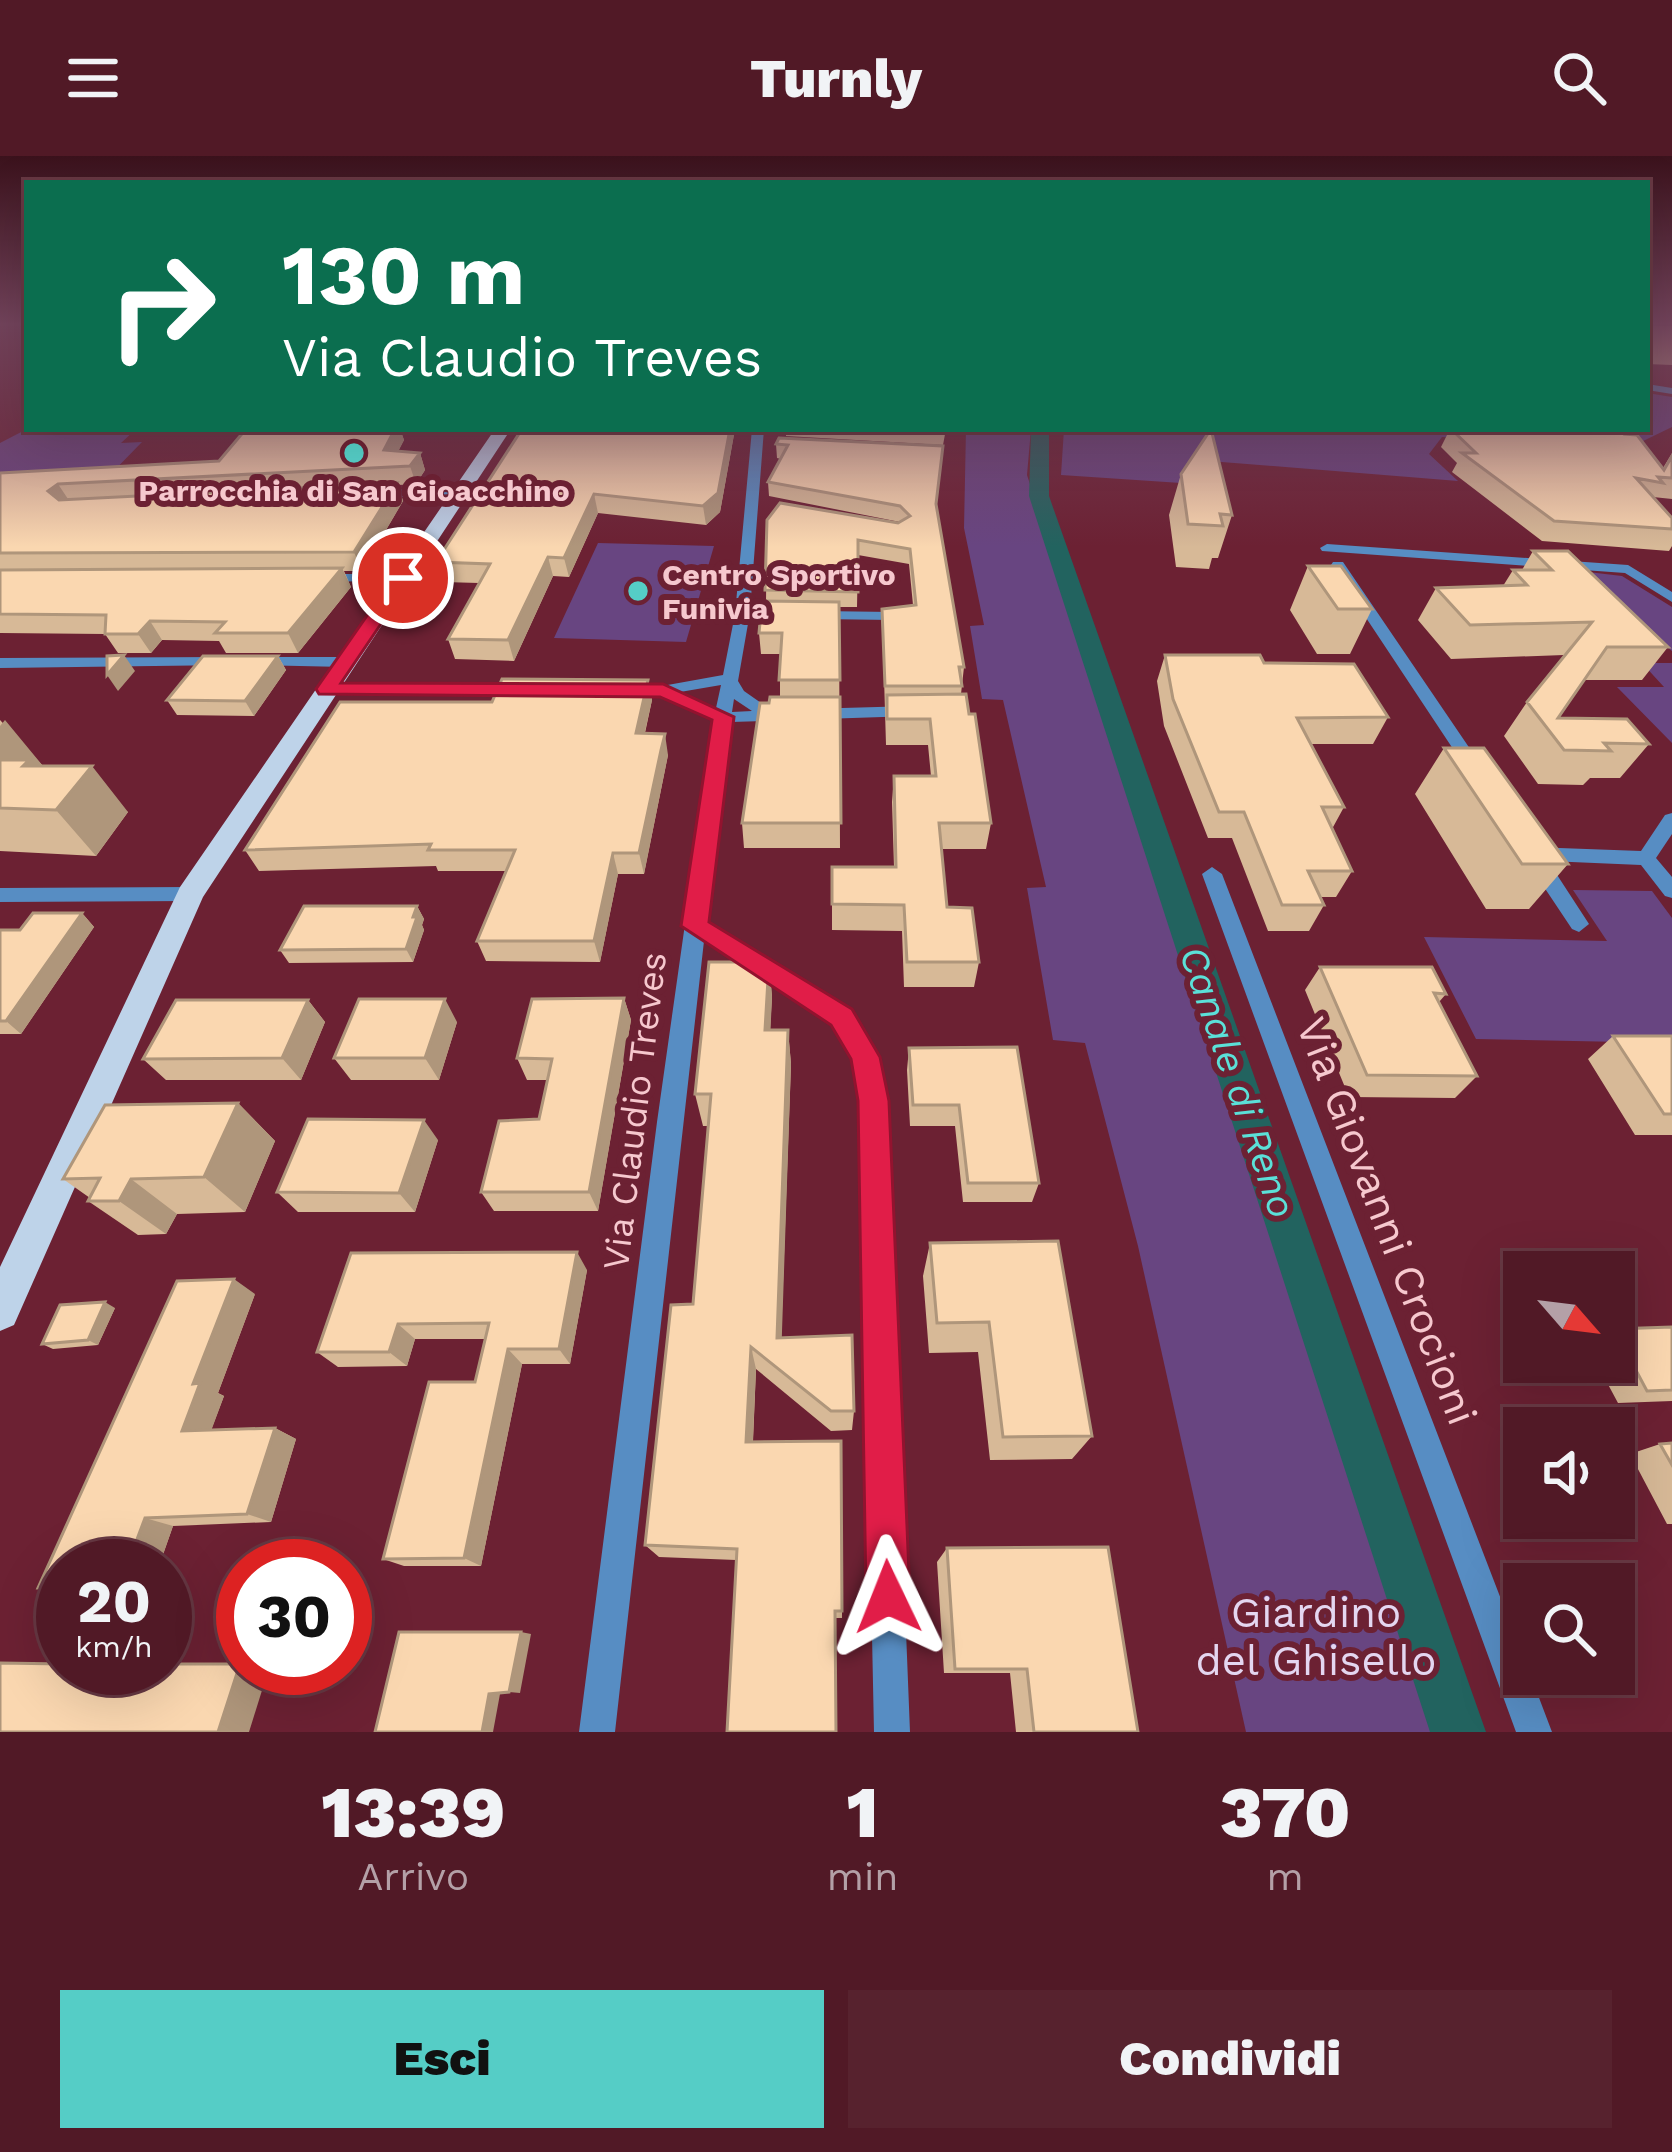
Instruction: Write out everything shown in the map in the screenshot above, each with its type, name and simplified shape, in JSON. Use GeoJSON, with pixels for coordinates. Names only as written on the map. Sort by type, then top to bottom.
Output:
{"type":"FeatureCollection","features":[{"type":"Feature","properties":{"kind":"main road"},"geometry":{"type":"LineString","coordinates":[[0,1311],[190,894],[501,432]]}},
{"type":"Feature","properties":{"kind":"street","name":"Via Claudio Treves"},"geometry":{"type":"LineString","coordinates":[[597,1732],[695,926],[728,679],[759,506],[764,438]]}},
{"type":"Feature","properties":{"kind":"street"},"geometry":{"type":"LineString","coordinates":[[346,496],[462,490]]}},
{"type":"Feature","properties":{"kind":"street"},"geometry":{"type":"LineString","coordinates":[[1327,548],[1628,569],[1672,598]]}},
{"type":"Feature","properties":{"kind":"street"},"geometry":{"type":"LineString","coordinates":[[1338,565],[1482,778]]}},
{"type":"Feature","properties":{"kind":"street"},"geometry":{"type":"LineString","coordinates":[[308,578],[403,578]]}},
{"type":"Feature","properties":{"kind":"street"},"geometry":{"type":"LineString","coordinates":[[742,614],[893,616]]}},
{"type":"Feature","properties":{"kind":"street"},"geometry":{"type":"LineString","coordinates":[[0,662],[345,662]]}},
{"type":"Feature","properties":{"kind":"street"},"geometry":{"type":"LineString","coordinates":[[597,690],[663,691],[728,679],[738,694],[764,712]]}},
{"type":"Feature","properties":{"kind":"street"},"geometry":{"type":"LineString","coordinates":[[327,689],[553,690]]}},
{"type":"Feature","properties":{"kind":"street"},"geometry":{"type":"LineString","coordinates":[[663,691],[723,717],[764,712],[927,711]]}},
{"type":"Feature","properties":{"kind":"street"},"geometry":{"type":"LineString","coordinates":[[1646,858],[1672,819]]}},
{"type":"Feature","properties":{"kind":"street"},"geometry":{"type":"LineString","coordinates":[[1520,835],[1579,924]]}},
{"type":"Feature","properties":{"kind":"street"},"geometry":{"type":"LineString","coordinates":[[1532,854],[1646,858],[1672,891]]}},
{"type":"Feature","properties":{"kind":"street","name":"Via Giovanni Crocioni"},"geometry":{"type":"LineString","coordinates":[[1212,874],[1534,1732]]}},
{"type":"Feature","properties":{"kind":"street"},"geometry":{"type":"LineString","coordinates":[[0,895],[190,894]]}},
{"type":"Feature","properties":{"kind":"street"},"geometry":{"type":"LineString","coordinates":[[695,926],[842,1017],[865,1057],[874,1101],[892,1732]]}},
{"type":"Feature","properties":{"kind":"green space"},"geometry":{"type":"Polygon","coordinates":[[[1650,400],[1672,400],[1672,427],[1639,443],[1442,437],[1429,454],[1458,481],[1197,460],[1196,484],[1061,475],[1064,432],[1650,432],[1650,400]]]}},
{"type":"Feature","properties":{"kind":"green space"},"geometry":{"type":"Polygon","coordinates":[[[24,431],[133,432],[121,443],[142,442],[103,482],[0,487],[0,443],[24,431]]]}},
{"type":"Feature","properties":{"kind":"green space","name":"Giardino del Ghisello"},"geometry":{"type":"Polygon","coordinates":[[[966,432],[1031,432],[1027,475],[1442,1732],[1246,1732],[1138,1246],[1085,1043],[1053,1040],[1027,888],[1046,887],[1003,700],[982,699],[970,626],[984,625],[964,528],[966,432]]]}},
{"type":"Feature","properties":{"kind":"green space","name":"Centro Sportivo Funivia"},"geometry":{"type":"Polygon","coordinates":[[[598,543],[714,546],[686,642],[554,638],[598,543]]]}},
{"type":"Feature","properties":{"kind":"green space"},"geometry":{"type":"Polygon","coordinates":[[[1571,570],[1622,576],[1672,607],[1672,651],[1571,570]]]}},
{"type":"Feature","properties":{"kind":"green space"},"geometry":{"type":"Polygon","coordinates":[[[1642,663],[1672,663],[1672,743],[1617,687],[1664,687],[1642,663]]]}},
{"type":"Feature","properties":{"kind":"green space"},"geometry":{"type":"Polygon","coordinates":[[[1573,890],[1652,891],[1672,918],[1672,1043],[1476,1039],[1424,937],[1607,941],[1573,890]]]}},
{"type":"Feature","properties":{"kind":"building"},"geometry":{"type":"Polygon","coordinates":[[[243,432],[393,432],[384,450],[420,453],[410,466],[58,484],[48,491],[59,500],[397,483],[354,552],[0,553],[0,473],[219,461],[243,432]]]}},
{"type":"Feature","properties":{"kind":"building"},"geometry":{"type":"Polygon","coordinates":[[[520,432],[729,432],[718,493],[703,506],[594,494],[564,558],[548,557],[508,640],[448,639],[490,564],[436,562],[520,432]]]}},
{"type":"Feature","properties":{"kind":"building"},"geometry":{"type":"Polygon","coordinates":[[[1212,432],[1232,515],[1220,514],[1223,526],[1188,524],[1181,474],[1212,432]]]}},
{"type":"Feature","properties":{"kind":"building"},"geometry":{"type":"Polygon","coordinates":[[[1454,432],[1637,435],[1664,470],[1672,456],[1672,478],[1658,477],[1663,483],[1636,478],[1672,518],[1672,529],[1554,521],[1462,453],[1476,453],[1454,432]]]}},
{"type":"Feature","properties":{"kind":"building"},"geometry":{"type":"Polygon","coordinates":[[[779,438],[943,446],[936,504],[964,667],[959,667],[962,686],[885,686],[882,609],[916,605],[910,549],[858,540],[858,592],[765,590],[767,520],[780,503],[898,523],[910,516],[900,506],[768,482],[788,445],[776,444],[779,438]]]}},
{"type":"Feature","properties":{"kind":"building"},"geometry":{"type":"Polygon","coordinates":[[[1533,551],[1568,551],[1668,647],[1607,647],[1558,718],[1627,719],[1649,744],[1604,743],[1611,751],[1564,750],[1527,702],[1592,622],[1470,625],[1436,588],[1527,585],[1513,570],[1552,570],[1533,551]]]}},
{"type":"Feature","properties":{"kind":"building"},"geometry":{"type":"Polygon","coordinates":[[[1308,566],[1341,566],[1372,609],[1338,609],[1308,566]]]}},
{"type":"Feature","properties":{"kind":"building"},"geometry":{"type":"Polygon","coordinates":[[[342,568],[288,633],[215,633],[225,622],[150,621],[138,634],[105,634],[106,615],[0,614],[0,570],[342,568]]]}},
{"type":"Feature","properties":{"kind":"building"},"geometry":{"type":"Polygon","coordinates":[[[762,601],[839,602],[840,680],[779,680],[782,633],[759,633],[762,601]]]}},
{"type":"Feature","properties":{"kind":"building"},"geometry":{"type":"Polygon","coordinates":[[[124,655],[107,675],[107,656],[124,655]]]}},
{"type":"Feature","properties":{"kind":"building"},"geometry":{"type":"Polygon","coordinates":[[[1165,655],[1260,655],[1264,663],[1354,664],[1388,717],[1297,718],[1344,807],[1322,807],[1352,871],[1308,871],[1324,905],[1282,905],[1244,812],[1219,812],[1173,699],[1165,655]]]}},
{"type":"Feature","properties":{"kind":"building"},"geometry":{"type":"Polygon","coordinates":[[[203,656],[278,656],[245,701],[167,700],[203,656]]]}},
{"type":"Feature","properties":{"kind":"building"},"geometry":{"type":"Polygon","coordinates":[[[502,679],[648,680],[636,733],[665,734],[639,853],[613,853],[594,941],[477,941],[515,850],[428,850],[431,844],[245,850],[340,702],[492,702],[502,679]]]}},
{"type":"Feature","properties":{"kind":"building"},"geometry":{"type":"Polygon","coordinates":[[[966,694],[969,714],[975,714],[991,823],[939,823],[947,907],[972,908],[979,962],[907,962],[904,905],[832,904],[832,867],[896,867],[894,776],[936,776],[930,719],[887,719],[887,695],[966,694]]]}},
{"type":"Feature","properties":{"kind":"building"},"geometry":{"type":"Polygon","coordinates":[[[770,697],[840,697],[841,823],[742,823],[760,703],[769,703],[770,697]]]}},
{"type":"Feature","properties":{"kind":"building"},"geometry":{"type":"Polygon","coordinates":[[[1444,748],[1484,748],[1568,864],[1522,864],[1444,748]]]}},
{"type":"Feature","properties":{"kind":"building"},"geometry":{"type":"Polygon","coordinates":[[[0,760],[29,760],[23,766],[92,766],[56,810],[0,808],[0,760]]]}},
{"type":"Feature","properties":{"kind":"building"},"geometry":{"type":"Polygon","coordinates":[[[304,906],[417,906],[413,917],[417,917],[406,949],[280,950],[304,906]]]}},
{"type":"Feature","properties":{"kind":"building"},"geometry":{"type":"Polygon","coordinates":[[[33,913],[82,913],[6,1021],[0,1021],[0,930],[20,930],[33,913]]]}},
{"type":"Feature","properties":{"kind":"building"},"geometry":{"type":"Polygon","coordinates":[[[709,962],[769,962],[765,1030],[788,1030],[777,1338],[852,1335],[854,1411],[831,1411],[751,1347],[746,1442],[841,1441],[842,1611],[835,1611],[836,1732],[727,1732],[737,1549],[645,1545],[671,1305],[693,1304],[711,1094],[695,1094],[709,962]]]}},
{"type":"Feature","properties":{"kind":"building"},"geometry":{"type":"Polygon","coordinates":[[[1320,967],[1432,967],[1446,994],[1434,993],[1477,1076],[1367,1075],[1320,967]]]}},
{"type":"Feature","properties":{"kind":"building"},"geometry":{"type":"Polygon","coordinates":[[[624,998],[589,1192],[481,1192],[499,1121],[539,1119],[552,1059],[517,1058],[532,999],[624,998]]]}},
{"type":"Feature","properties":{"kind":"building"},"geometry":{"type":"Polygon","coordinates":[[[359,999],[445,999],[425,1058],[334,1058],[359,999]]]}},
{"type":"Feature","properties":{"kind":"building"},"geometry":{"type":"Polygon","coordinates":[[[176,1000],[308,1000],[282,1058],[143,1059],[176,1000]]]}},
{"type":"Feature","properties":{"kind":"building"},"geometry":{"type":"Polygon","coordinates":[[[1613,1036],[1672,1036],[1672,1114],[1664,1114],[1613,1036]]]}},
{"type":"Feature","properties":{"kind":"building"},"geometry":{"type":"Polygon","coordinates":[[[1017,1047],[1039,1183],[968,1183],[959,1105],[913,1105],[909,1048],[1017,1047]]]}},
{"type":"Feature","properties":{"kind":"building"},"geometry":{"type":"Polygon","coordinates":[[[238,1103],[204,1177],[131,1179],[119,1201],[88,1201],[100,1178],[63,1179],[105,1105],[238,1103]]]}},
{"type":"Feature","properties":{"kind":"building"},"geometry":{"type":"Polygon","coordinates":[[[308,1119],[424,1120],[399,1193],[277,1192],[308,1119]]]}},
{"type":"Feature","properties":{"kind":"building"},"geometry":{"type":"Polygon","coordinates":[[[1058,1241],[1092,1436],[1003,1437],[989,1322],[937,1323],[930,1243],[1058,1241]]]}},
{"type":"Feature","properties":{"kind":"building"},"geometry":{"type":"Polygon","coordinates":[[[577,1252],[559,1349],[508,1349],[464,1558],[383,1559],[429,1382],[475,1382],[489,1323],[398,1324],[389,1352],[317,1352],[351,1253],[577,1252]]]}},
{"type":"Feature","properties":{"kind":"building"},"geometry":{"type":"Polygon","coordinates":[[[234,1279],[193,1384],[200,1383],[182,1431],[275,1428],[247,1514],[145,1518],[137,1539],[60,1539],[177,1281],[234,1279]]]}},
{"type":"Feature","properties":{"kind":"building"},"geometry":{"type":"Polygon","coordinates":[[[105,1302],[88,1340],[42,1344],[60,1305],[105,1302]]]}},
{"type":"Feature","properties":{"kind":"building"},"geometry":{"type":"Polygon","coordinates":[[[1672,1327],[1672,1390],[1647,1391],[1635,1368],[1635,1328],[1672,1327]]]}},
{"type":"Feature","properties":{"kind":"building"},"geometry":{"type":"Polygon","coordinates":[[[1672,1443],[1672,1465],[1660,1444],[1672,1443]]]}},
{"type":"Feature","properties":{"kind":"building"},"geometry":{"type":"Polygon","coordinates":[[[1108,1547],[1138,1732],[1034,1732],[1027,1669],[955,1669],[947,1548],[1108,1547]]]}},
{"type":"Feature","properties":{"kind":"building"},"geometry":{"type":"Polygon","coordinates":[[[399,1632],[521,1632],[509,1692],[489,1694],[482,1732],[375,1732],[399,1632]]]}},
{"type":"Feature","properties":{"kind":"building"},"geometry":{"type":"Polygon","coordinates":[[[0,1663],[36,1664],[36,1695],[192,1695],[192,1664],[216,1664],[216,1695],[230,1695],[218,1732],[0,1732],[0,1663]]]}},
{"type":"Feature","properties":{"kind":"waterway","name":"Canale di Reno"},"geometry":{"type":"LineString","coordinates":[[1040,432],[1039,496],[1458,1732]]}},
{"type":"Feature","properties":{"kind":"place","name":"Parrocchia di San Gioacchino"},"geometry":{"type":"Point","coordinates":[354,453]}},
{"type":"Feature","properties":{"kind":"place","name":"Centro Sportivo Funivia"},"geometry":{"type":"Point","coordinates":[638,591]}},
{"type":"Feature","properties":{"kind":"route"},"geometry":{"type":"LineString","coordinates":[[403,578],[327,689],[663,691],[723,717],[695,926],[842,1017],[865,1057],[874,1101],[888,1597]]}}]}
